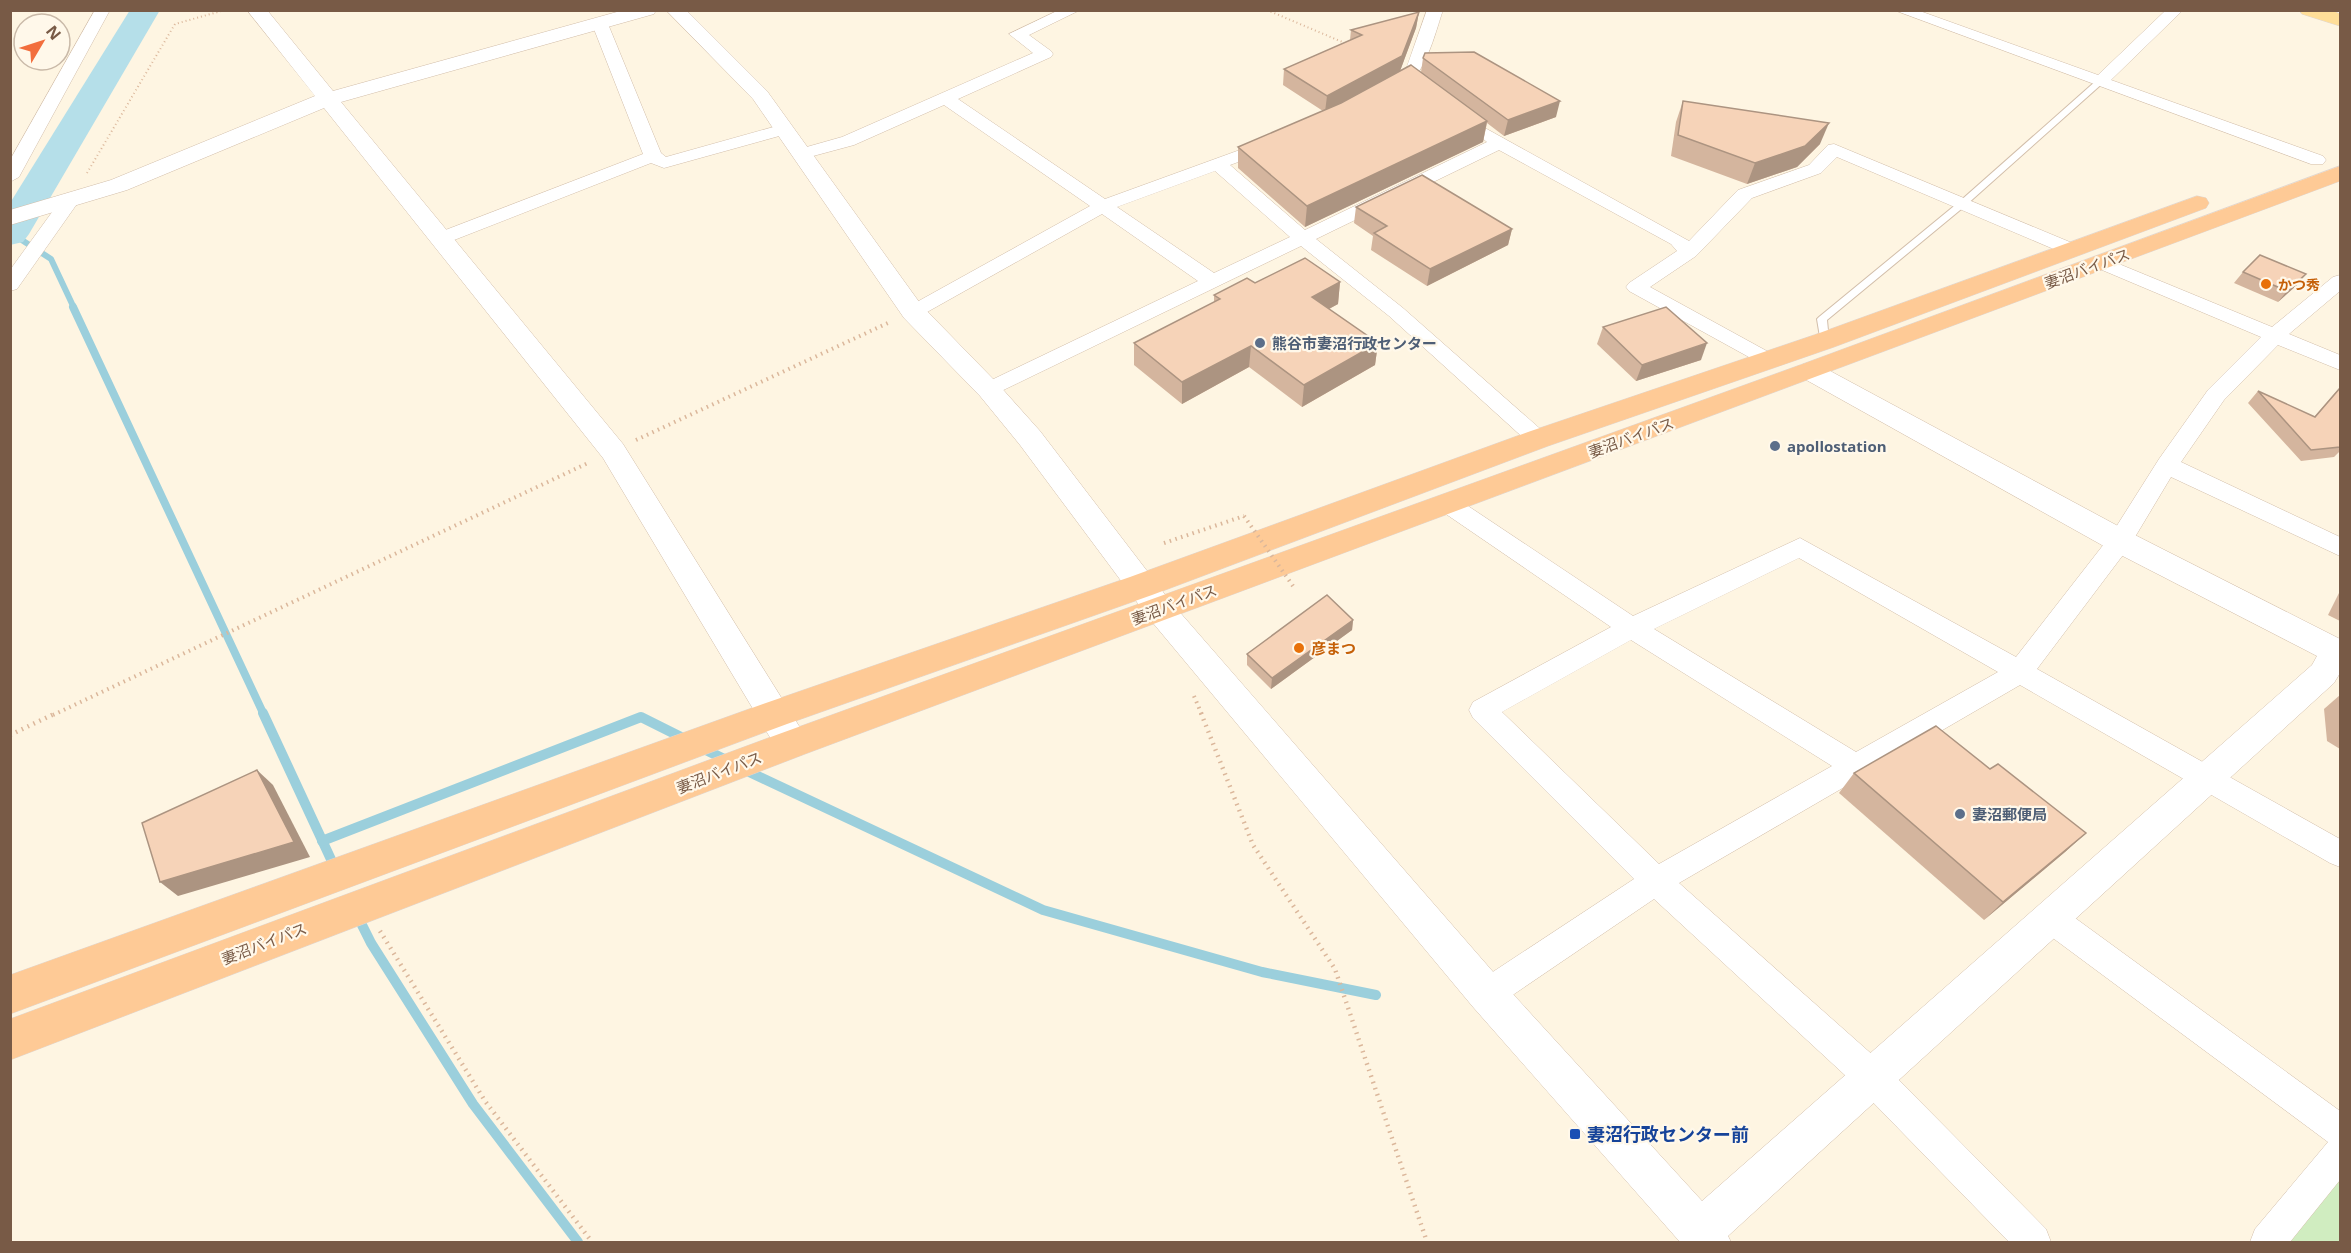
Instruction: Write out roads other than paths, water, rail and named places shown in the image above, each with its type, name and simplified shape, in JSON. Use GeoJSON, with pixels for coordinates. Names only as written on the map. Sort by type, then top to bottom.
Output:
{"type":"FeatureCollection","features":[{"type":"Feature","properties":{"kind":"highway","name":"妻沼バイパス"},"geometry":{"type":"LineString","coordinates":[[1150,598],[1538,439],[1824,340],[2070,249],[2333,161]]}},
{"type":"Feature","properties":{"kind":"highway","name":"妻沼バイパス"},"geometry":{"type":"LineString","coordinates":[[10,995],[783,729],[1150,598],[1448,504],[2102,262],[2333,161]]}},
{"type":"Feature","properties":{"kind":"highway","name":"妻沼バイパス"},"geometry":{"type":"LineString","coordinates":[[10,1040],[783,729]]}},
{"type":"Feature","properties":{"kind":"main road"},"geometry":{"type":"LineString","coordinates":[[2309,10],[2340,20]]}},
{"type":"Feature","properties":{"kind":"street"},"geometry":{"type":"LineString","coordinates":[[10,177],[103,10]]}},
{"type":"Feature","properties":{"kind":"street"},"geometry":{"type":"LineString","coordinates":[[256,10],[613,451],[783,729]]}},
{"type":"Feature","properties":{"kind":"street"},"geometry":{"type":"LineString","coordinates":[[10,218],[119,185],[327,99],[647,10]]}},
{"type":"Feature","properties":{"kind":"street"},"geometry":{"type":"LineString","coordinates":[[675,10],[760,95],[913,312],[989,390],[1030,438],[1150,598],[1488,994],[1705,1237],[1872,1077],[2323,674],[2339,653],[2120,541],[1810,371]]}},
{"type":"Feature","properties":{"kind":"street"},"geometry":{"type":"LineString","coordinates":[[802,154],[848,141],[1045,54],[1017,34],[1073,10]]}},
{"type":"Feature","properties":{"kind":"street"},"geometry":{"type":"LineString","coordinates":[[1370,97],[1409,76],[1435,10]]}},
{"type":"Feature","properties":{"kind":"street"},"geometry":{"type":"LineString","coordinates":[[1901,10],[2100,82],[2333,161]]}},
{"type":"Feature","properties":{"kind":"street"},"geometry":{"type":"LineString","coordinates":[[2100,82],[2176,10]]}},
{"type":"Feature","properties":{"kind":"street"},"geometry":{"type":"LineString","coordinates":[[600,24],[653,156],[664,163],[784,129]]}},
{"type":"Feature","properties":{"kind":"street"},"geometry":{"type":"LineString","coordinates":[[1409,76],[1427,89]]}},
{"type":"Feature","properties":{"kind":"street"},"geometry":{"type":"LineString","coordinates":[[945,98],[1213,282]]}},
{"type":"Feature","properties":{"kind":"street"},"geometry":{"type":"LineString","coordinates":[[1472,123],[1499,143],[1678,240],[1689,252]]}},
{"type":"Feature","properties":{"kind":"street"},"geometry":{"type":"LineString","coordinates":[[913,312],[1101,207],[1291,135]]}},
{"type":"Feature","properties":{"kind":"street"},"geometry":{"type":"LineString","coordinates":[[989,390],[1499,143]]}},
{"type":"Feature","properties":{"kind":"street"},"geometry":{"type":"LineString","coordinates":[[1767,360],[1636,287],[1689,252],[1745,194],[1815,170],[1834,149],[2070,249]]}},
{"type":"Feature","properties":{"kind":"street"},"geometry":{"type":"LineString","coordinates":[[442,238],[653,156]]}},
{"type":"Feature","properties":{"kind":"street"},"geometry":{"type":"LineString","coordinates":[[1218,164],[1303,238],[1396,312],[1538,439]]}},
{"type":"Feature","properties":{"kind":"street"},"geometry":{"type":"LineString","coordinates":[[10,285],[70,201]]}},
{"type":"Feature","properties":{"kind":"street"},"geometry":{"type":"LineString","coordinates":[[2102,262],[2340,363]]}},
{"type":"Feature","properties":{"kind":"street"},"geometry":{"type":"LineString","coordinates":[[1488,994],[1656,881],[1854,765],[2020,672],[2120,541],[2167,465],[2217,395],[2275,335],[2340,281]]}},
{"type":"Feature","properties":{"kind":"street"},"geometry":{"type":"LineString","coordinates":[[2167,465],[2340,547]]}},
{"type":"Feature","properties":{"kind":"street"},"geometry":{"type":"LineString","coordinates":[[1448,504],[1632,628],[1854,765]]}},
{"type":"Feature","properties":{"kind":"street"},"geometry":{"type":"LineString","coordinates":[[2033,1242],[1872,1077],[1656,881],[1482,710],[1632,628],[1800,548],[2207,776],[2340,854]]}},
{"type":"Feature","properties":{"kind":"street"},"geometry":{"type":"LineString","coordinates":[[2049,917],[2340,1131]]}},
{"type":"Feature","properties":{"kind":"street"},"geometry":{"type":"LineString","coordinates":[[2268,1242],[2340,1154]]}},
{"type":"Feature","properties":{"kind":"lane"},"geometry":{"type":"LineString","coordinates":[[1824,340],[1822,319],[1962,204],[2100,82]]}},
{"type":"Feature","properties":{"kind":"waterway"},"geometry":{"type":"LineString","coordinates":[[10,234],[145,10]]}},
{"type":"Feature","properties":{"kind":"waterway"},"geometry":{"type":"LineString","coordinates":[[11,233],[51,259],[74,308]]}},
{"type":"Feature","properties":{"kind":"waterway"},"geometry":{"type":"LineString","coordinates":[[73,307],[264,715]]}},
{"type":"Feature","properties":{"kind":"waterway"},"geometry":{"type":"LineString","coordinates":[[263,713],[322,841]]}},
{"type":"Feature","properties":{"kind":"waterway"},"geometry":{"type":"LineString","coordinates":[[322,841],[641,717],[685,739]]}},
{"type":"Feature","properties":{"kind":"waterway"},"geometry":{"type":"LineString","coordinates":[[702,748],[728,761]]}},
{"type":"Feature","properties":{"kind":"waterway"},"geometry":{"type":"LineString","coordinates":[[745,770],[1043,910],[1262,972],[1376,995]]}},
{"type":"Feature","properties":{"kind":"waterway"},"geometry":{"type":"LineString","coordinates":[[322,841],[335,868]]}},
{"type":"Feature","properties":{"kind":"waterway"},"geometry":{"type":"LineString","coordinates":[[357,915],[371,943],[473,1104],[578,1242]]}},
{"type":"Feature","properties":{"kind":"place","name":"かつ秀"},"geometry":{"type":"Point","coordinates":[2266,284]}},
{"type":"Feature","properties":{"kind":"place","name":"熊谷市妻沼行政センター"},"geometry":{"type":"Point","coordinates":[1260,343]}},
{"type":"Feature","properties":{"kind":"place","name":"apollostation"},"geometry":{"type":"Point","coordinates":[1775,446]}},
{"type":"Feature","properties":{"kind":"place","name":"彦まつ"},"geometry":{"type":"Point","coordinates":[1299,648]}},
{"type":"Feature","properties":{"kind":"place","name":"妻沼郵便局"},"geometry":{"type":"Point","coordinates":[1960,814]}},
{"type":"Feature","properties":{"kind":"place","name":"妻沼行政センター前"},"geometry":{"type":"Point","coordinates":[1575,1134]}}]}
